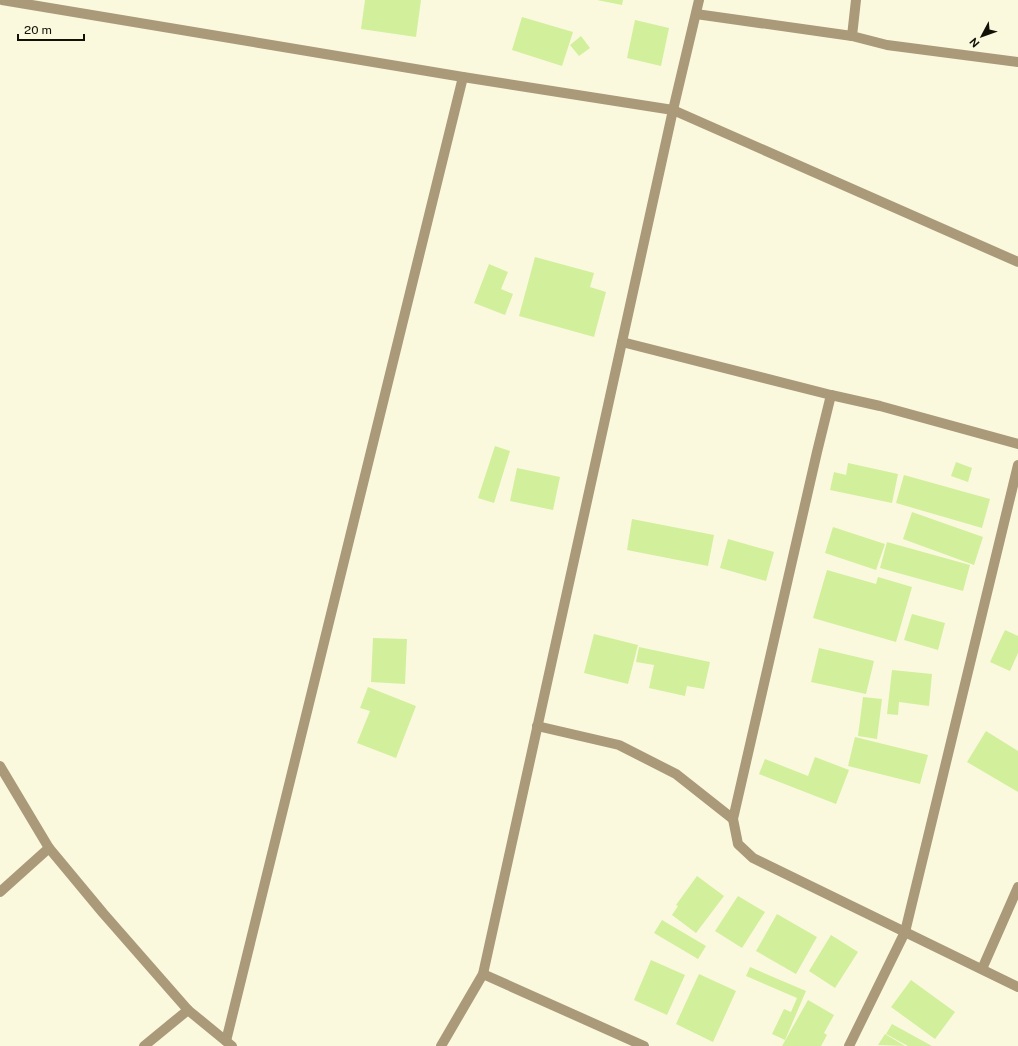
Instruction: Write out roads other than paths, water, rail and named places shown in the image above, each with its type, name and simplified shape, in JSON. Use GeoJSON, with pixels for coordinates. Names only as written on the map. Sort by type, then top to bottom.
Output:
{"type":"FeatureCollection","features":[{"type":"Feature","properties":{"kind":"street"},"geometry":{"type":"LineString","coordinates":[[2,0],[463,77],[673,110],[1018,262]]}},
{"type":"Feature","properties":{"kind":"street"},"geometry":{"type":"LineString","coordinates":[[441,1046],[483,974],[673,110],[699,0]]}},
{"type":"Feature","properties":{"kind":"street"},"geometry":{"type":"LineString","coordinates":[[852,36],[856,0]]}},
{"type":"Feature","properties":{"kind":"street"},"geometry":{"type":"LineString","coordinates":[[696,14],[852,36],[887,45],[1018,62]]}},
{"type":"Feature","properties":{"kind":"street"},"geometry":{"type":"LineString","coordinates":[[0,766],[49,848],[103,913],[188,1010],[229,1044],[463,77]]}},
{"type":"Feature","properties":{"kind":"street"},"geometry":{"type":"LineString","coordinates":[[622,342],[880,406],[1018,444]]}},
{"type":"Feature","properties":{"kind":"street"},"geometry":{"type":"LineString","coordinates":[[831,395],[733,819],[738,844],[753,858],[1018,986]]}},
{"type":"Feature","properties":{"kind":"street"},"geometry":{"type":"LineString","coordinates":[[849,1046],[905,932],[1018,465]]}},
{"type":"Feature","properties":{"kind":"street"},"geometry":{"type":"LineString","coordinates":[[537,726],[619,745],[676,774],[733,819]]}},
{"type":"Feature","properties":{"kind":"street"},"geometry":{"type":"LineString","coordinates":[[0,892],[49,848]]}},
{"type":"Feature","properties":{"kind":"street"},"geometry":{"type":"LineString","coordinates":[[982,969],[1018,887]]}},
{"type":"Feature","properties":{"kind":"street"},"geometry":{"type":"LineString","coordinates":[[483,974],[644,1046]]}},
{"type":"Feature","properties":{"kind":"street"},"geometry":{"type":"LineString","coordinates":[[144,1046],[188,1010]]}}]}
